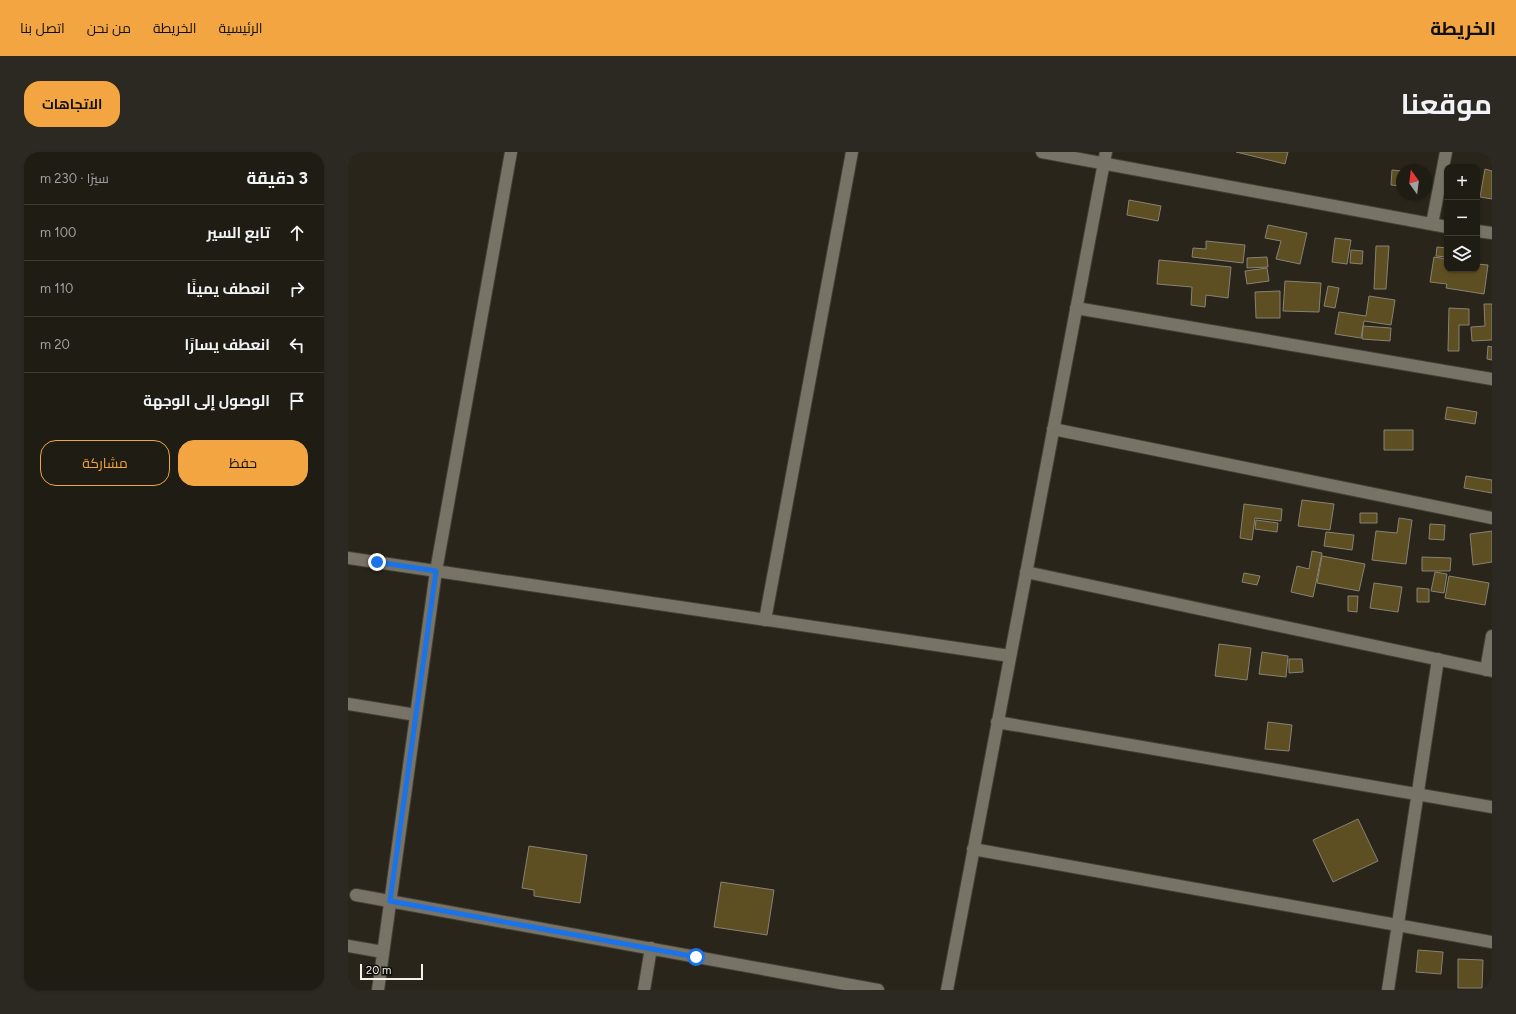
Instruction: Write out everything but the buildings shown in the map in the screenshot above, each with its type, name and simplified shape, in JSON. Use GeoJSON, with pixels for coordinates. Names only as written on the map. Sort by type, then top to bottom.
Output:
{"type":"FeatureCollection","features":[{"type":"Feature","properties":{"kind":"street"},"geometry":{"type":"LineString","coordinates":[[378,990],[436,571],[511,152]]}},
{"type":"Feature","properties":{"kind":"street"},"geometry":{"type":"LineString","coordinates":[[765,620],[852,152]]}},
{"type":"Feature","properties":{"kind":"street"},"geometry":{"type":"LineString","coordinates":[[1042,152],[1105,158],[1444,226]]}},
{"type":"Feature","properties":{"kind":"street"},"geometry":{"type":"LineString","coordinates":[[1432,224],[1446,152]]}},
{"type":"Feature","properties":{"kind":"street"},"geometry":{"type":"LineString","coordinates":[[946,990],[1105,158]]}},
{"type":"Feature","properties":{"kind":"street"},"geometry":{"type":"LineString","coordinates":[[1480,231],[1492,233]]}},
{"type":"Feature","properties":{"kind":"street"},"geometry":{"type":"LineString","coordinates":[[1076,308],[1492,379]]}},
{"type":"Feature","properties":{"kind":"street"},"geometry":{"type":"LineString","coordinates":[[1054,429],[1492,518]]}},
{"type":"Feature","properties":{"kind":"street"},"geometry":{"type":"LineString","coordinates":[[348,558],[1010,656]]}},
{"type":"Feature","properties":{"kind":"street"},"geometry":{"type":"LineString","coordinates":[[1026,572],[1489,670],[1492,636]]}},
{"type":"Feature","properties":{"kind":"street"},"geometry":{"type":"LineString","coordinates":[[1388,990],[1438,660]]}},
{"type":"Feature","properties":{"kind":"street"},"geometry":{"type":"LineString","coordinates":[[348,704],[416,715]]}},
{"type":"Feature","properties":{"kind":"street"},"geometry":{"type":"LineString","coordinates":[[997,722],[1492,807]]}},
{"type":"Feature","properties":{"kind":"street"},"geometry":{"type":"LineString","coordinates":[[973,849],[1492,942]]}},
{"type":"Feature","properties":{"kind":"street"},"geometry":{"type":"LineString","coordinates":[[356,895],[878,990]]}},
{"type":"Feature","properties":{"kind":"street"},"geometry":{"type":"LineString","coordinates":[[348,946],[383,952]]}},
{"type":"Feature","properties":{"kind":"street"},"geometry":{"type":"LineString","coordinates":[[644,990],[651,948]]}},
{"type":"Feature","properties":{"kind":"route"},"geometry":{"type":"LineString","coordinates":[[377,562],[436,571],[390,901],[696,957]]}}]}
